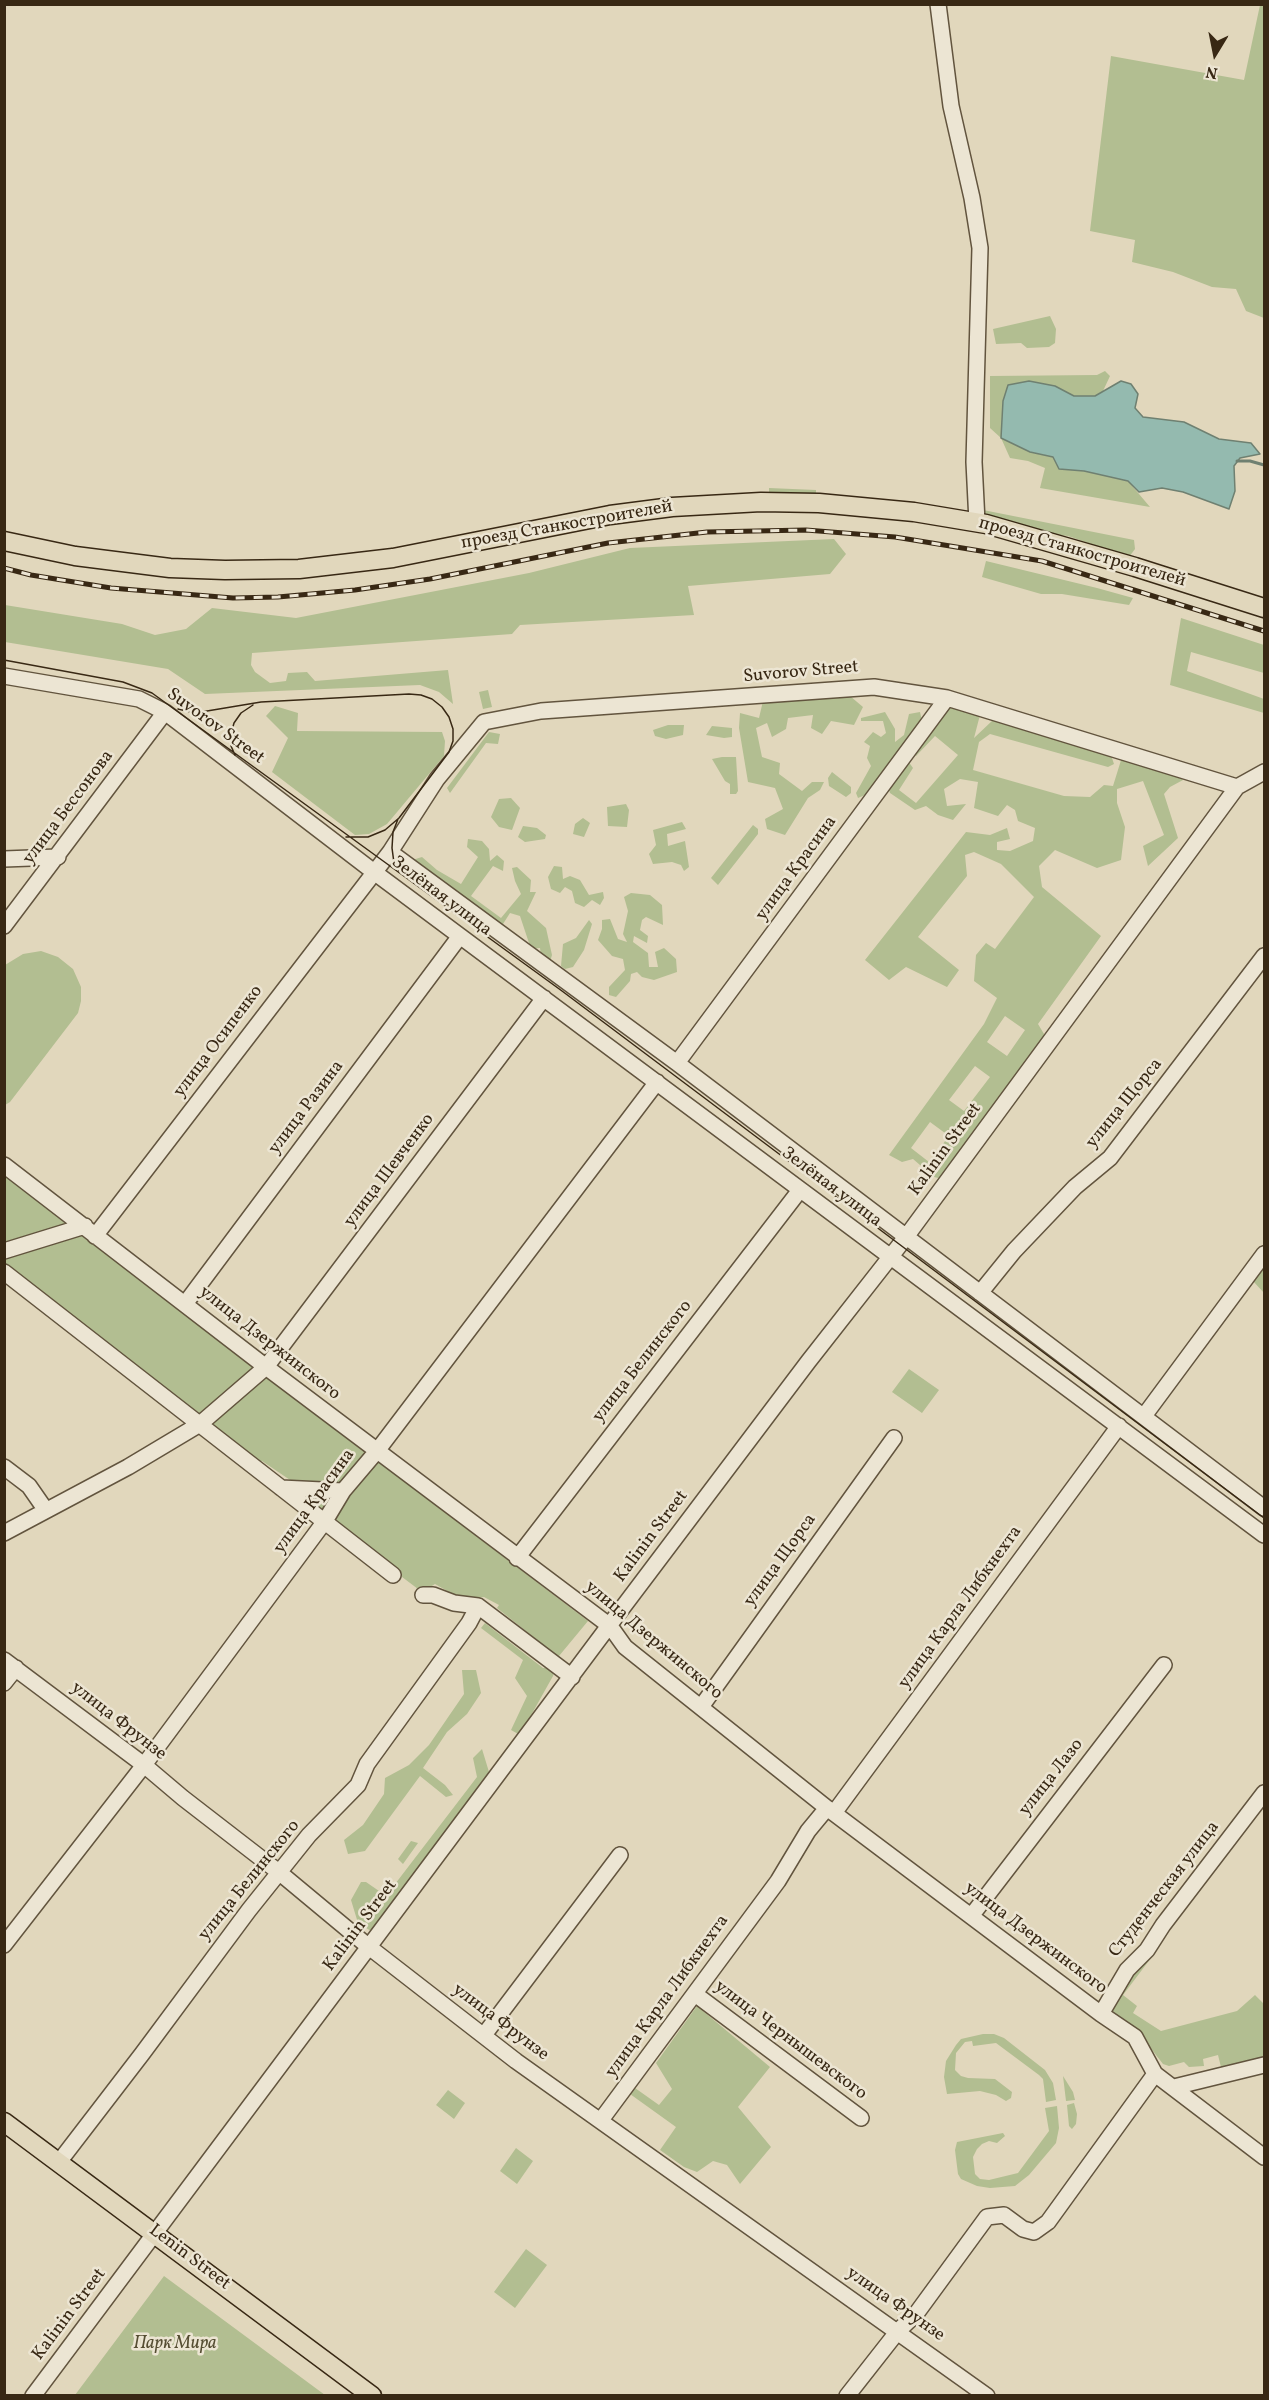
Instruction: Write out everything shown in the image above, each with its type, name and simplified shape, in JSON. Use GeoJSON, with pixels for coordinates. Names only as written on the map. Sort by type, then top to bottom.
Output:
{"type":"FeatureCollection","features":[{"type":"Feature","properties":{"kind":"main road","name":"проезд Станкостроителей"},"geometry":{"type":"LineString","coordinates":[[4,541],[122,563],[199,570],[274,570],[333,566],[393,558],[599,517],[672,507],[760,502],[819,503],[914,512],[977,522],[1029,535],[1264,608]]}},
{"type":"Feature","properties":{"kind":"main road","name":"Lenin Street"},"geometry":{"type":"LineString","coordinates":[[4,2122],[372,2396]]}},
{"type":"Feature","properties":{"kind":"street"},"geometry":{"type":"LineString","coordinates":[[938,4],[951,106],[972,198],[980,248],[974,462],[977,522]]}},
{"type":"Feature","properties":{"kind":"street","name":"Suvorov Street"},"geometry":{"type":"LineString","coordinates":[[4,676],[139,699],[165,712],[374,872],[390,852],[437,779],[484,722],[542,711],[874,687],[947,698],[1237,787]]}},
{"type":"Feature","properties":{"kind":"street","name":"улица Красина"},"geometry":{"type":"LineString","coordinates":[[677,1063],[947,698]]}},
{"type":"Feature","properties":{"kind":"street","name":"улица Бессонова"},"geometry":{"type":"LineString","coordinates":[[4,926],[165,712]]}},
{"type":"Feature","properties":{"kind":"street"},"geometry":{"type":"LineString","coordinates":[[1237,787],[1264,772]]}},
{"type":"Feature","properties":{"kind":"street","name":"Kalinin Street"},"geometry":{"type":"LineString","coordinates":[[33,2396],[610,1626],[906,1237],[1237,787]]}},
{"type":"Feature","properties":{"kind":"street","name":"Зелёная улица"},"geometry":{"type":"LineString","coordinates":[[390,852],[677,1063],[1264,1508]]}},
{"type":"Feature","properties":{"kind":"street"},"geometry":{"type":"LineString","coordinates":[[4,859],[58,857]]}},
{"type":"Feature","properties":{"kind":"street","name":"Зелёная улица"},"geometry":{"type":"LineString","coordinates":[[374,872],[1264,1536]]}},
{"type":"Feature","properties":{"kind":"street","name":"улица Осипенко"},"geometry":{"type":"LineString","coordinates":[[90,1231],[374,872]]}},
{"type":"Feature","properties":{"kind":"street","name":"улица Разина"},"geometry":{"type":"LineString","coordinates":[[185,1304],[460,936]]}},
{"type":"Feature","properties":{"kind":"street","name":"улица Щорса"},"geometry":{"type":"LineString","coordinates":[[980,1293],[1014,1251],[1075,1187],[1110,1158],[1264,956]]}},
{"type":"Feature","properties":{"kind":"street","name":"улица Шевченко"},"geometry":{"type":"LineString","coordinates":[[4,1533],[45,1509],[128,1467],[200,1424],[266,1367],[544,998]]}},
{"type":"Feature","properties":{"kind":"street","name":"улица Красина"},"geometry":{"type":"LineString","coordinates":[[4,1945],[144,1765],[325,1521],[343,1491],[377,1451],[657,1082]]}},
{"type":"Feature","properties":{"kind":"street","name":"улица Дзержинского"},"geometry":{"type":"LineString","coordinates":[[4,1165],[517,1558],[610,1626],[625,1647],[831,1811],[1101,2014],[1135,2037],[1155,2074],[1264,2157]]}},
{"type":"Feature","properties":{"kind":"street","name":"улица Белинского"},"geometry":{"type":"LineString","coordinates":[[517,1558],[800,1190]]}},
{"type":"Feature","properties":{"kind":"street"},"geometry":{"type":"LineString","coordinates":[[4,1251],[90,1231]]}},
{"type":"Feature","properties":{"kind":"street"},"geometry":{"type":"LineString","coordinates":[[1144,1416],[1264,1254]]}},
{"type":"Feature","properties":{"kind":"street"},"geometry":{"type":"LineString","coordinates":[[4,1272],[393,1575]]}},
{"type":"Feature","properties":{"kind":"street","name":"улица Карла Либкнехта"},"geometry":{"type":"LineString","coordinates":[[601,2120],[778,1881],[808,1831],[831,1811],[1119,1426]]}},
{"type":"Feature","properties":{"kind":"street","name":"улица Щорса"},"geometry":{"type":"LineString","coordinates":[[701,1707],[894,1438]]}},
{"type":"Feature","properties":{"kind":"street"},"geometry":{"type":"LineString","coordinates":[[4,1467],[29,1486],[45,1509]]}},
{"type":"Feature","properties":{"kind":"street"},"geometry":{"type":"LineString","coordinates":[[281,1488],[343,1491]]}},
{"type":"Feature","properties":{"kind":"street"},"geometry":{"type":"LineString","coordinates":[[423,1595],[433,1595],[453,1603],[478,1606],[572,1677]]}},
{"type":"Feature","properties":{"kind":"street","name":"улица Белинского"},"geometry":{"type":"LineString","coordinates":[[59,2162],[249,1910],[309,1835],[358,1785],[367,1764],[469,1623],[478,1606]]}},
{"type":"Feature","properties":{"kind":"street"},"geometry":{"type":"LineString","coordinates":[[4,1683],[10,1664]]}},
{"type":"Feature","properties":{"kind":"street","name":"улица Фрунзе"},"geometry":{"type":"LineString","coordinates":[[10,1664],[144,1765],[369,1947],[550,2086],[987,2396]]}},
{"type":"Feature","properties":{"kind":"street","name":"улица Лазо"},"geometry":{"type":"LineString","coordinates":[[972,1915],[1164,1665]]}},
{"type":"Feature","properties":{"kind":"street","name":"Студенческая улица"},"geometry":{"type":"LineString","coordinates":[[1101,2014],[1127,1970],[1148,1950],[1163,1925],[1264,1793]]}},
{"type":"Feature","properties":{"kind":"street"},"geometry":{"type":"LineString","coordinates":[[484,2035],[620,1855]]}},
{"type":"Feature","properties":{"kind":"street","name":"улица Чернышевского"},"geometry":{"type":"LineString","coordinates":[[695,1995],[861,2118]]}},
{"type":"Feature","properties":{"kind":"street"},"geometry":{"type":"LineString","coordinates":[[1174,2087],[1264,2065]]}},
{"type":"Feature","properties":{"kind":"street"},"geometry":{"type":"LineString","coordinates":[[847,2396],[898,2331],[916,2314],[987,2217],[1004,2215],[1023,2229],[1034,2232],[1048,2222],[1155,2074]]}},
{"type":"Feature","properties":{"kind":"green space"},"geometry":{"type":"Polygon","coordinates":[[[1260,5],[1264,5],[1264,318],[1246,311],[1236,289],[1212,287],[1173,272],[1132,262],[1135,240],[1090,231],[1111,56],[1244,80],[1260,5]]]}},
{"type":"Feature","properties":{"kind":"green space"},"geometry":{"type":"Polygon","coordinates":[[[1050,316],[1056,329],[1055,343],[1049,347],[1027,348],[1021,343],[996,344],[993,329],[1050,316]]]}},
{"type":"Feature","properties":{"kind":"green space"},"geometry":{"type":"Polygon","coordinates":[[[1105,371],[1110,376],[1103,391],[1095,396],[1074,396],[1055,386],[1030,452],[1053,457],[1059,469],[1084,471],[1128,481],[1150,507],[1040,488],[1045,468],[1028,461],[1010,458],[1001,438],[990,428],[990,376],[1097,375],[1105,371]]]}},
{"type":"Feature","properties":{"kind":"green space"},"geometry":{"type":"Polygon","coordinates":[[[769,488],[816,490],[816,496],[769,493],[769,488]]]}},
{"type":"Feature","properties":{"kind":"green space"},"geometry":{"type":"Polygon","coordinates":[[[983,510],[1134,540],[1135,549],[1129,557],[1068,536],[1045,533],[1022,524],[1009,523],[988,516],[983,510]]]}},
{"type":"Feature","properties":{"kind":"green space"},"geometry":{"type":"Polygon","coordinates":[[[834,539],[846,554],[830,574],[688,586],[694,615],[520,625],[512,634],[252,653],[251,665],[255,672],[270,683],[286,681],[288,673],[307,672],[315,681],[448,670],[453,704],[439,692],[420,685],[205,694],[168,669],[5,642],[5,605],[122,624],[155,635],[186,629],[212,608],[296,618],[529,573],[630,548],[834,539]]]}},
{"type":"Feature","properties":{"kind":"green space"},"geometry":{"type":"Polygon","coordinates":[[[986,561],[1133,598],[1129,605],[1062,594],[1041,594],[982,577],[986,561]]]}},
{"type":"Feature","properties":{"kind":"green space"},"geometry":{"type":"Polygon","coordinates":[[[1181,618],[1264,645],[1264,673],[1191,652],[1187,671],[1264,699],[1264,713],[1170,685],[1181,618]]]}},
{"type":"Feature","properties":{"kind":"green space"},"geometry":{"type":"Polygon","coordinates":[[[488,690],[492,707],[483,709],[479,692],[488,690]]]}},
{"type":"Feature","properties":{"kind":"green space"},"geometry":{"type":"Polygon","coordinates":[[[850,696],[863,707],[854,725],[831,721],[822,734],[811,728],[813,715],[788,718],[786,729],[772,737],[767,723],[756,728],[762,757],[780,763],[779,774],[802,791],[812,782],[824,782],[820,790],[808,798],[785,835],[767,829],[765,819],[783,809],[775,788],[748,782],[739,728],[740,713],[759,718],[763,701],[850,696]]]}},
{"type":"Feature","properties":{"kind":"green space"},"geometry":{"type":"Polygon","coordinates":[[[275,706],[298,713],[297,731],[442,732],[445,741],[444,756],[387,824],[369,834],[355,835],[272,772],[288,738],[266,716],[275,706]]]}},
{"type":"Feature","properties":{"kind":"green space"},"geometry":{"type":"Polygon","coordinates":[[[948,706],[980,715],[974,738],[993,720],[1110,752],[1114,764],[1108,767],[990,734],[979,742],[973,770],[1064,796],[1090,797],[1104,785],[1113,786],[1122,757],[1176,770],[1183,780],[1170,787],[1164,794],[1178,838],[1148,866],[1143,846],[1164,835],[1143,781],[1117,789],[1117,803],[1125,827],[1121,860],[1097,868],[1055,850],[1039,866],[1042,887],[1101,936],[1038,1024],[1047,1039],[947,1180],[934,1177],[913,1159],[902,1162],[889,1155],[984,1024],[997,998],[974,981],[976,955],[986,943],[995,949],[1034,897],[1001,864],[974,852],[965,855],[967,876],[918,937],[959,970],[947,987],[906,967],[889,980],[865,960],[966,832],[990,835],[1007,828],[1010,839],[997,842],[997,850],[1010,851],[1033,841],[1035,828],[1018,821],[1015,810],[1007,805],[998,816],[974,808],[978,782],[960,779],[944,789],[947,806],[966,804],[953,820],[938,815],[926,806],[915,810],[890,793],[886,781],[908,761],[913,768],[899,790],[916,803],[958,755],[935,736],[916,756],[911,752],[948,706]],[[1005,1016],[987,1042],[1007,1056],[1025,1030],[1005,1016]],[[975,1066],[949,1100],[964,1111],[990,1077],[975,1066]],[[930,1122],[911,1148],[929,1162],[949,1136],[930,1122]]]}},
{"type":"Feature","properties":{"kind":"green space"},"geometry":{"type":"Polygon","coordinates":[[[885,712],[895,729],[895,742],[904,735],[909,714],[920,712],[922,721],[865,795],[858,798],[856,793],[871,766],[867,758],[870,746],[864,742],[873,732],[881,737],[886,733],[883,721],[861,721],[861,718],[885,712]]]}},
{"type":"Feature","properties":{"kind":"green space"},"geometry":{"type":"Polygon","coordinates":[[[668,725],[684,725],[683,735],[666,739],[655,736],[653,730],[668,725]]]}},
{"type":"Feature","properties":{"kind":"green space"},"geometry":{"type":"Polygon","coordinates":[[[712,726],[732,728],[732,737],[706,735],[712,726]]]}},
{"type":"Feature","properties":{"kind":"green space"},"geometry":{"type":"Polygon","coordinates":[[[489,732],[500,734],[498,744],[486,743],[450,793],[447,788],[489,732]]]}},
{"type":"Feature","properties":{"kind":"green space"},"geometry":{"type":"Polygon","coordinates":[[[736,757],[738,791],[736,794],[730,794],[730,784],[725,781],[712,759],[736,757]]]}},
{"type":"Feature","properties":{"kind":"green space"},"geometry":{"type":"Polygon","coordinates":[[[832,772],[851,787],[851,793],[846,797],[829,786],[828,778],[832,772]]]}},
{"type":"Feature","properties":{"kind":"green space"},"geometry":{"type":"Polygon","coordinates":[[[511,798],[520,808],[512,830],[499,827],[491,817],[499,799],[511,798]]]}},
{"type":"Feature","properties":{"kind":"green space"},"geometry":{"type":"Polygon","coordinates":[[[626,804],[629,810],[627,827],[608,826],[607,807],[626,804]]]}},
{"type":"Feature","properties":{"kind":"green space"},"geometry":{"type":"Polygon","coordinates":[[[583,818],[590,823],[584,837],[573,834],[575,824],[583,818]]]}},
{"type":"Feature","properties":{"kind":"green space"},"geometry":{"type":"Polygon","coordinates":[[[682,822],[686,829],[667,834],[668,846],[685,841],[689,867],[684,871],[681,865],[672,862],[653,864],[649,854],[656,845],[653,830],[682,822]]]}},
{"type":"Feature","properties":{"kind":"green space"},"geometry":{"type":"Polygon","coordinates":[[[753,825],[758,829],[758,834],[718,885],[711,878],[753,825]]]}},
{"type":"Feature","properties":{"kind":"green space"},"geometry":{"type":"Polygon","coordinates":[[[523,826],[537,828],[546,835],[545,839],[525,842],[518,837],[523,826]]]}},
{"type":"Feature","properties":{"kind":"green space"},"geometry":{"type":"Polygon","coordinates":[[[468,839],[482,841],[489,849],[490,861],[497,855],[504,861],[503,871],[493,866],[471,896],[501,918],[521,894],[512,868],[517,867],[531,880],[530,892],[536,892],[527,911],[546,928],[552,955],[549,965],[542,963],[540,948],[531,949],[520,916],[510,913],[503,924],[490,922],[406,862],[422,857],[437,870],[461,884],[478,857],[467,847],[468,839]]]}},
{"type":"Feature","properties":{"kind":"green space"},"geometry":{"type":"Polygon","coordinates":[[[554,866],[562,867],[563,879],[570,876],[580,880],[589,895],[603,892],[604,898],[600,905],[592,900],[584,907],[575,903],[572,891],[565,887],[560,893],[551,889],[548,877],[554,866]]]}},
{"type":"Feature","properties":{"kind":"green space"},"geometry":{"type":"Polygon","coordinates":[[[631,893],[650,895],[662,905],[663,925],[646,917],[642,920],[640,930],[648,936],[647,943],[634,936],[633,942],[648,953],[649,967],[658,967],[655,952],[664,948],[676,959],[677,972],[654,980],[642,977],[637,972],[631,974],[630,981],[616,997],[609,995],[609,987],[625,970],[623,959],[612,956],[598,940],[602,920],[610,919],[618,939],[627,942],[623,934],[628,911],[624,897],[631,893]]]}},
{"type":"Feature","properties":{"kind":"green space"},"geometry":{"type":"Polygon","coordinates":[[[589,920],[592,924],[584,950],[573,967],[565,969],[561,966],[563,944],[576,938],[589,920]]]}},
{"type":"Feature","properties":{"kind":"green space"},"geometry":{"type":"Polygon","coordinates":[[[41,951],[58,957],[73,969],[81,987],[81,1001],[78,1013],[10,1102],[5,1105],[5,965],[23,954],[41,951]]]}},
{"type":"Feature","properties":{"kind":"green space"},"geometry":{"type":"Polygon","coordinates":[[[4,1174],[73,1224],[5,1245],[4,1174]]]}},
{"type":"Feature","properties":{"kind":"green space"},"geometry":{"type":"Polygon","coordinates":[[[79,1232],[367,1453],[340,1484],[296,1484],[262,1461],[257,1461],[5,1270],[4,1259],[79,1232]]]}},
{"type":"Feature","properties":{"kind":"green space"},"geometry":{"type":"Polygon","coordinates":[[[1264,1266],[1264,1293],[1253,1281],[1264,1266]]]}},
{"type":"Feature","properties":{"kind":"green space"},"geometry":{"type":"Polygon","coordinates":[[[909,1369],[939,1390],[922,1413],[892,1392],[909,1369]]]}},
{"type":"Feature","properties":{"kind":"green space"},"geometry":{"type":"Polygon","coordinates":[[[376,1460],[588,1621],[559,1656],[553,1676],[520,1735],[511,1730],[527,1696],[515,1678],[523,1660],[481,1628],[485,1623],[543,1668],[552,1666],[552,1652],[497,1608],[499,1605],[484,1597],[463,1600],[435,1584],[422,1592],[329,1522],[376,1460]]]}},
{"type":"Feature","properties":{"kind":"green space"},"geometry":{"type":"Polygon","coordinates":[[[291,1490],[334,1493],[321,1517],[291,1490]]]}},
{"type":"Feature","properties":{"kind":"green space"},"geometry":{"type":"Polygon","coordinates":[[[462,1670],[476,1670],[481,1693],[467,1714],[447,1732],[423,1768],[445,1785],[453,1795],[446,1797],[420,1776],[365,1851],[348,1854],[344,1840],[363,1825],[384,1794],[385,1778],[409,1765],[429,1745],[464,1694],[462,1670]]]}},
{"type":"Feature","properties":{"kind":"green space"},"geometry":{"type":"Polygon","coordinates":[[[482,1749],[489,1772],[371,1931],[358,1923],[351,1900],[361,1882],[366,1882],[379,1891],[392,1888],[477,1777],[473,1758],[482,1749]]]}},
{"type":"Feature","properties":{"kind":"green space"},"geometry":{"type":"Polygon","coordinates":[[[411,1841],[418,1843],[403,1864],[398,1859],[411,1841]]]}},
{"type":"Feature","properties":{"kind":"green space"},"geometry":{"type":"Polygon","coordinates":[[[1151,1958],[1123,1995],[1137,2006],[1133,2013],[1161,2031],[1237,2011],[1255,1995],[1264,2004],[1264,2058],[1221,2067],[1218,2055],[1203,2059],[1204,2066],[1189,2067],[1184,2062],[1169,2066],[1163,2064],[1135,2028],[1119,2019],[1111,2009],[1139,1963],[1151,1958]]]}},
{"type":"Feature","properties":{"kind":"green space"},"geometry":{"type":"Polygon","coordinates":[[[697,2006],[770,2067],[738,2107],[771,2147],[740,2184],[727,2165],[713,2161],[697,2172],[684,2167],[660,2150],[676,2127],[630,2094],[635,2088],[659,2105],[672,2089],[656,2063],[697,2006]]]}},
{"type":"Feature","properties":{"kind":"green space"},"geometry":{"type":"Polygon","coordinates":[[[994,2034],[1004,2038],[1045,2070],[1053,2083],[1056,2100],[1046,2102],[1043,2079],[996,2043],[973,2046],[972,2041],[965,2042],[956,2053],[955,2070],[961,2076],[968,2078],[995,2079],[1012,2092],[1011,2098],[1006,2101],[996,2095],[980,2091],[947,2094],[944,2077],[946,2061],[961,2039],[994,2034]]]}},
{"type":"Feature","properties":{"kind":"green space"},"geometry":{"type":"Polygon","coordinates":[[[1063,2076],[1073,2092],[1075,2100],[1066,2101],[1063,2076]]]}},
{"type":"Feature","properties":{"kind":"green space"},"geometry":{"type":"Polygon","coordinates":[[[448,2090],[465,2103],[454,2119],[436,2105],[448,2090]]]}},
{"type":"Feature","properties":{"kind":"green space"},"geometry":{"type":"Polygon","coordinates":[[[1074,2103],[1077,2114],[1076,2124],[1072,2129],[1069,2126],[1067,2105],[1074,2103]]]}},
{"type":"Feature","properties":{"kind":"green space"},"geometry":{"type":"Polygon","coordinates":[[[1057,2106],[1059,2128],[1056,2143],[1029,2175],[1015,2186],[990,2188],[977,2186],[961,2179],[958,2174],[955,2150],[957,2142],[1003,2133],[1005,2136],[997,2143],[989,2141],[977,2149],[973,2157],[975,2174],[980,2179],[989,2180],[1018,2173],[1049,2131],[1045,2108],[1057,2106]]]}},
{"type":"Feature","properties":{"kind":"green space"},"geometry":{"type":"Polygon","coordinates":[[[516,2148],[533,2161],[517,2184],[500,2171],[516,2148]]]}},
{"type":"Feature","properties":{"kind":"green space"},"geometry":{"type":"Polygon","coordinates":[[[526,2249],[547,2265],[515,2308],[494,2292],[526,2249]]]}},
{"type":"Feature","properties":{"kind":"green space","name":"Парк Мира"},"geometry":{"type":"Polygon","coordinates":[[[164,2276],[325,2395],[75,2395],[164,2276]]]}},
{"type":"Feature","properties":{"kind":"water"},"geometry":{"type":"Polygon","coordinates":[[[1029,381],[1055,386],[1074,396],[1095,396],[1121,381],[1131,384],[1138,394],[1135,408],[1143,417],[1184,422],[1219,439],[1251,443],[1260,454],[1240,458],[1234,466],[1235,491],[1229,509],[1183,492],[1162,488],[1139,492],[1128,481],[1084,471],[1059,469],[1053,457],[1030,452],[1001,438],[1003,401],[1008,385],[1029,381]]]}},
{"type":"Feature","properties":{"kind":"waterway"},"geometry":{"type":"LineString","coordinates":[[1237,461],[1250,461],[1264,465]]}},
{"type":"Feature","properties":{"kind":"tram line"},"geometry":{"type":"LineString","coordinates":[[4,660],[123,682],[152,693],[562,991],[1264,1518]]}},
{"type":"Feature","properties":{"kind":"tram line"},"geometry":{"type":"LineString","coordinates":[[178,709],[195,713],[261,702],[409,694],[432,699],[442,707],[453,729],[453,741],[449,752],[399,818],[385,830],[368,837],[346,837]]}},
{"type":"Feature","properties":{"kind":"tram line"},"geometry":{"type":"LineString","coordinates":[[235,755],[231,746],[234,723],[241,713],[253,705]]}},
{"type":"Feature","properties":{"kind":"tram line"},"geometry":{"type":"LineString","coordinates":[[398,819],[393,832],[392,848],[394,863],[401,873]]}},
{"type":"Feature","properties":{"kind":"railway"},"geometry":{"type":"LineString","coordinates":[[4,568],[31,575],[111,588],[233,598],[278,597],[355,590],[430,579],[608,543],[707,532],[806,530],[895,537],[1042,561],[1264,631]]}}]}
